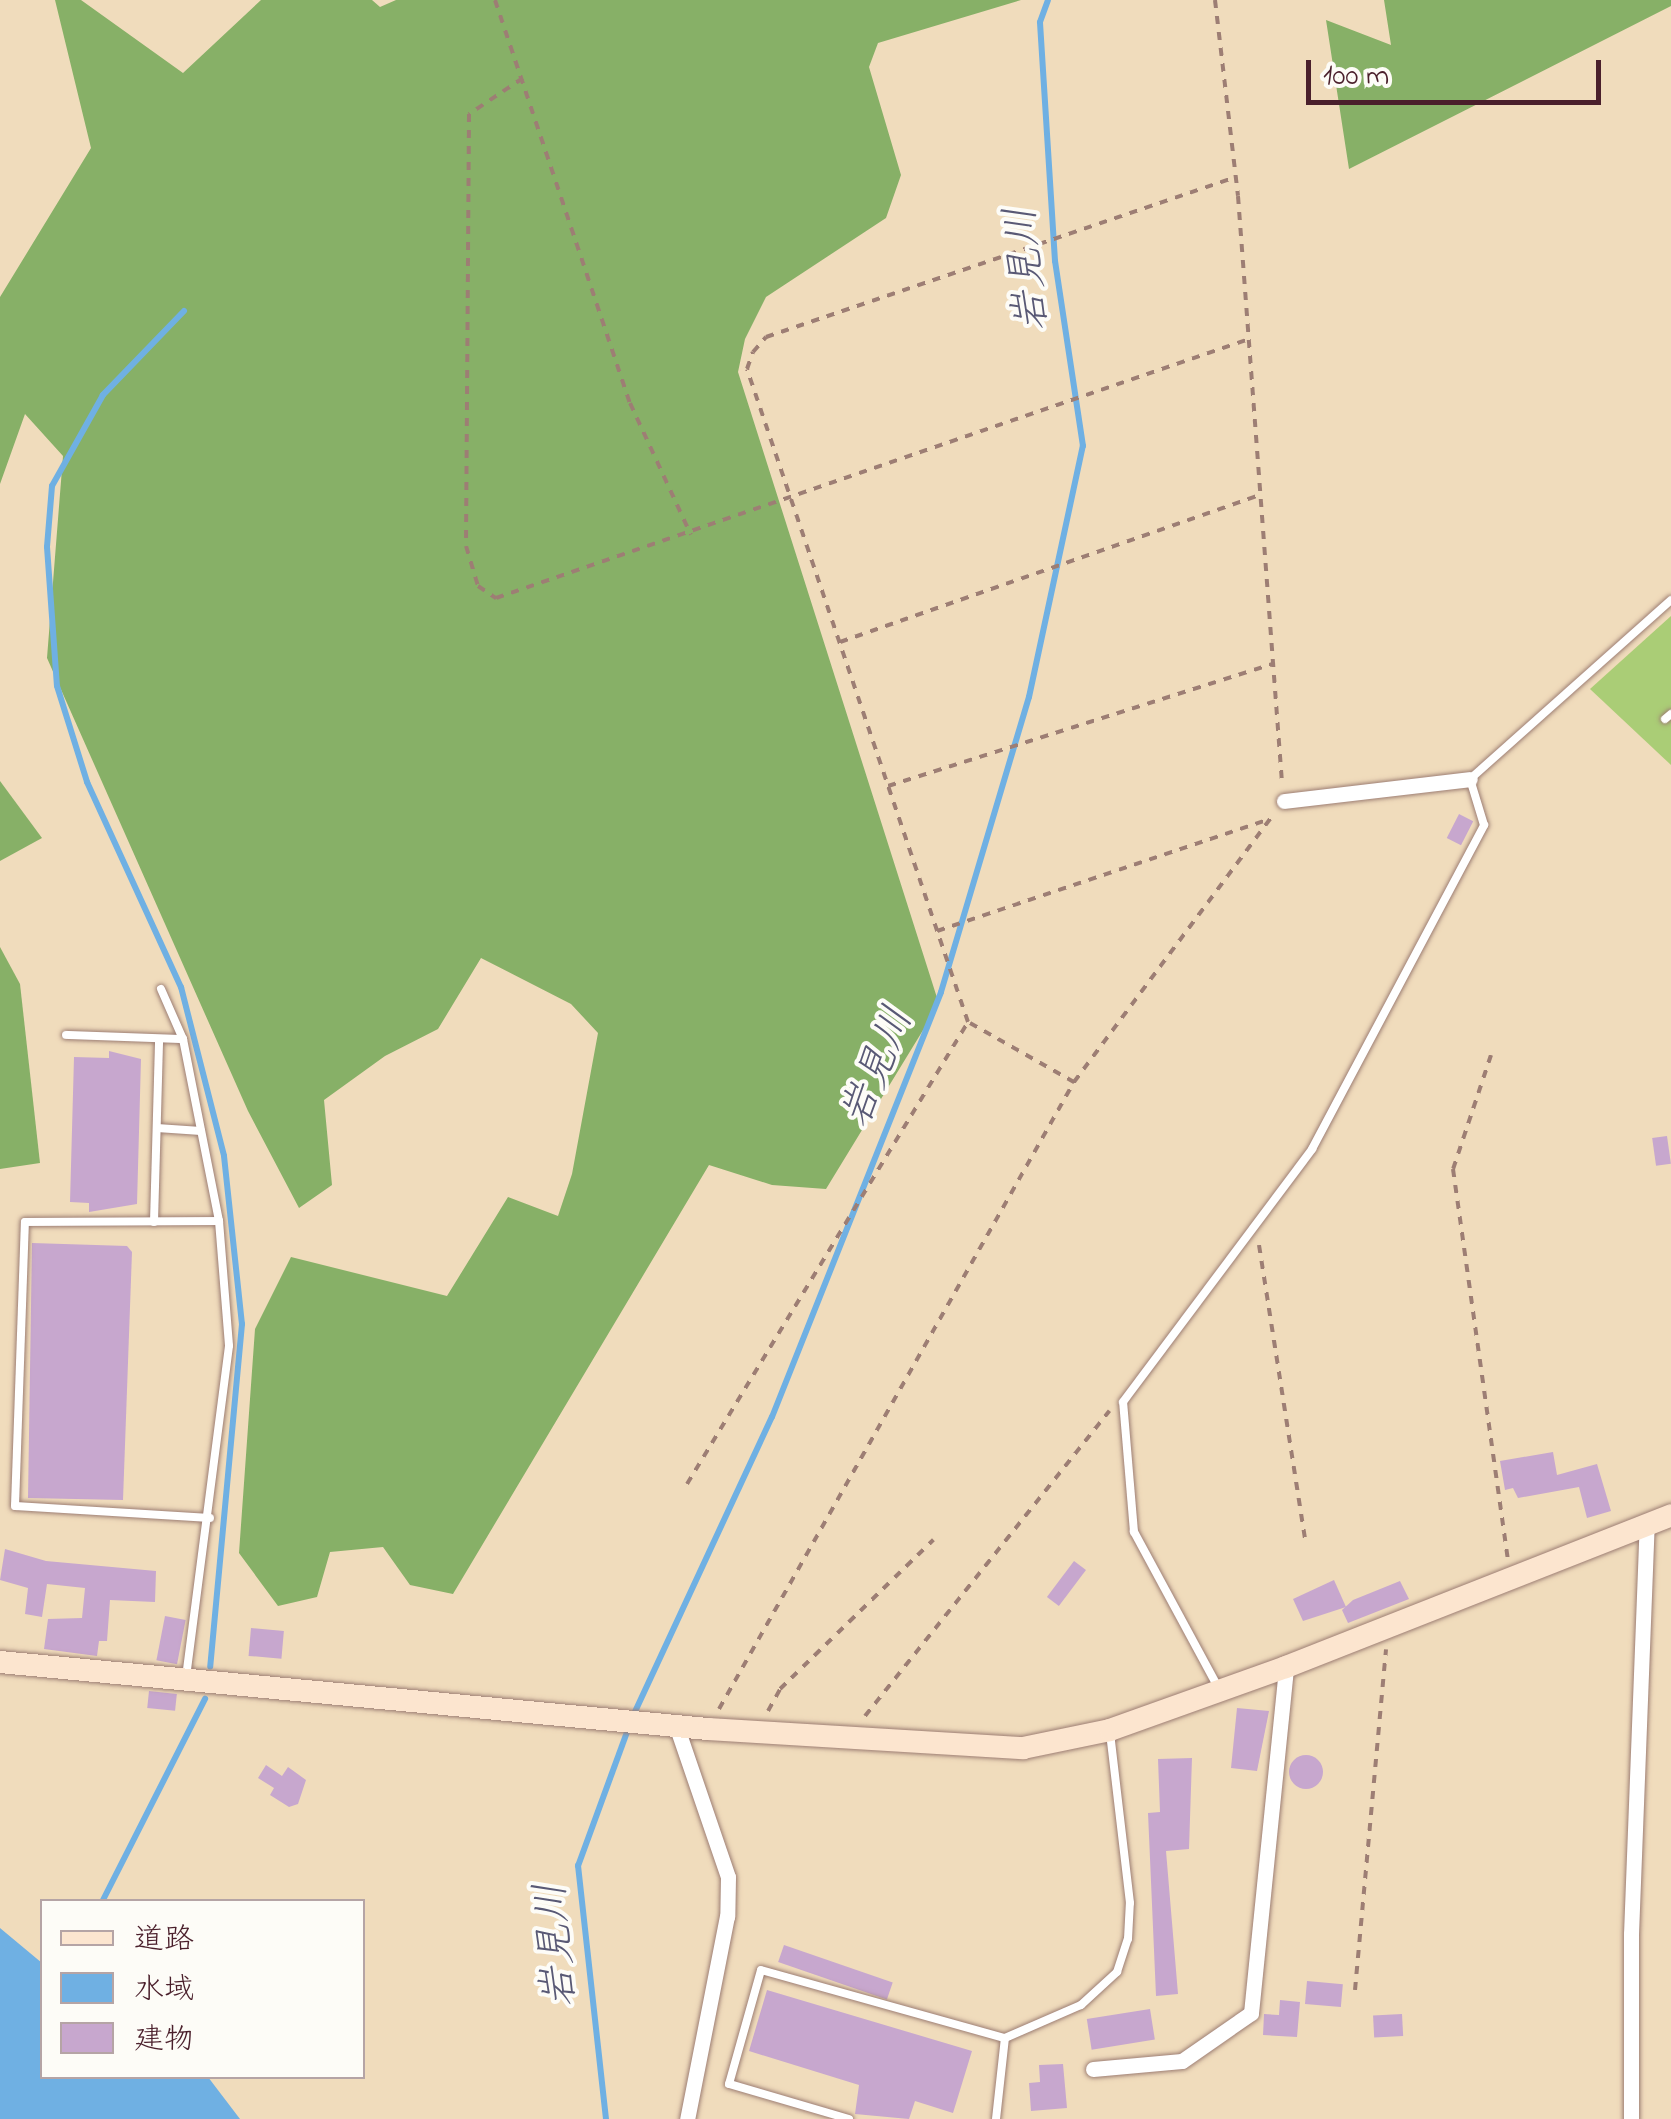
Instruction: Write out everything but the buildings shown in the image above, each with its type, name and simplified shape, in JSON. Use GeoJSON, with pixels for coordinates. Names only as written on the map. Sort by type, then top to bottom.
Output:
{"type":"FeatureCollection","features":[{"type":"Feature","properties":{"kind":"street"},"geometry":{"type":"LineString","coordinates":[[1284,801],[1470,779]]}},
{"type":"Feature","properties":{"kind":"street"},"geometry":{"type":"LineString","coordinates":[[0,1662],[708,1729],[1023,1748],[1110,1730],[1286,1667],[1671,1515]]}},
{"type":"Feature","properties":{"kind":"street"},"geometry":{"type":"LineString","coordinates":[[1632,2119],[1631,1934],[1647,1525]]}},
{"type":"Feature","properties":{"kind":"street"},"geometry":{"type":"LineString","coordinates":[[1093,2070],[1182,2062],[1251,2013],[1286,1667]]}},
{"type":"Feature","properties":{"kind":"street"},"geometry":{"type":"LineString","coordinates":[[676,1725],[728,1877],[727,1916],[687,2119]]}},
{"type":"Feature","properties":{"kind":"lane"},"geometry":{"type":"LineString","coordinates":[[1218,1689],[1134,1532],[1122,1402],[1312,1149],[1484,825],[1470,779],[1671,600]]}},
{"type":"Feature","properties":{"kind":"lane"},"geometry":{"type":"LineString","coordinates":[[162,989],[182,1039],[219,1221],[229,1346],[210,1518],[186,1678]]}},
{"type":"Feature","properties":{"kind":"lane"},"geometry":{"type":"LineString","coordinates":[[66,1035],[182,1039]]}},
{"type":"Feature","properties":{"kind":"lane"},"geometry":{"type":"LineString","coordinates":[[154,1222],[159,1038]]}},
{"type":"Feature","properties":{"kind":"lane"},"geometry":{"type":"LineString","coordinates":[[156,1128],[201,1131]]}},
{"type":"Feature","properties":{"kind":"lane"},"geometry":{"type":"LineString","coordinates":[[210,1518],[15,1506],[25,1222],[219,1221]]}},
{"type":"Feature","properties":{"kind":"lane"},"geometry":{"type":"LineString","coordinates":[[849,2119],[729,2084],[760,1970],[1005,2038],[1081,2005],[1117,1972],[1130,1902],[1110,1730]]}},
{"type":"Feature","properties":{"kind":"lane"},"geometry":{"type":"LineString","coordinates":[[996,2119],[1005,2038]]}},
{"type":"Feature","properties":{"kind":"path"},"geometry":{"type":"LineString","coordinates":[[494,0],[630,403],[691,535]]}},
{"type":"Feature","properties":{"kind":"path"},"geometry":{"type":"LineString","coordinates":[[708,1729],[1074,1082],[1284,801],[1236,177],[1215,0]]}},
{"type":"Feature","properties":{"kind":"path"},"geometry":{"type":"LineString","coordinates":[[523,78],[469,114],[466,546],[472,574],[486,594],[507,596],[691,535],[790,495],[1249,339]]}},
{"type":"Feature","properties":{"kind":"path"},"geometry":{"type":"LineString","coordinates":[[1074,1082],[968,1022],[747,369],[766,337],[1236,177]]}},
{"type":"Feature","properties":{"kind":"path"},"geometry":{"type":"LineString","coordinates":[[840,642],[1260,495]]}},
{"type":"Feature","properties":{"kind":"path"},"geometry":{"type":"LineString","coordinates":[[888,786],[1273,664]]}},
{"type":"Feature","properties":{"kind":"path"},"geometry":{"type":"LineString","coordinates":[[937,931],[1272,818]]}},
{"type":"Feature","properties":{"kind":"path"},"geometry":{"type":"LineString","coordinates":[[687,1484],[968,1022]]}},
{"type":"Feature","properties":{"kind":"path"},"geometry":{"type":"LineString","coordinates":[[1491,1054],[1454,1169],[1510,1577]]}},
{"type":"Feature","properties":{"kind":"path"},"geometry":{"type":"LineString","coordinates":[[1256,1226],[1305,1538]]}},
{"type":"Feature","properties":{"kind":"path"},"geometry":{"type":"LineString","coordinates":[[846,1740],[1107,1412],[1122,1402]]}},
{"type":"Feature","properties":{"kind":"path"},"geometry":{"type":"LineString","coordinates":[[756,1732],[780,1689],[933,1540]]}},
{"type":"Feature","properties":{"kind":"path"},"geometry":{"type":"LineString","coordinates":[[1355,1990],[1388,1625]]}},
{"type":"Feature","properties":{"kind":"green space"},"geometry":{"type":"Polygon","coordinates":[[[55,0],[81,0],[183,73],[261,0],[372,0],[380,7],[396,0],[1021,0],[878,43],[869,67],[901,175],[886,218],[766,297],[745,339],[738,372],[939,1004],[826,1189],[772,1185],[709,1165],[453,1594],[410,1585],[383,1547],[330,1552],[317,1597],[278,1606],[239,1553],[255,1329],[291,1257],[447,1296],[508,1197],[558,1216],[572,1174],[598,1033],[571,1004],[481,958],[438,1029],[385,1056],[324,1100],[332,1185],[299,1208],[248,1111],[47,658],[63,456],[25,414],[0,484],[0,297],[91,148],[55,0]]]}},
{"type":"Feature","properties":{"kind":"green space"},"geometry":{"type":"Polygon","coordinates":[[[1384,0],[1671,0],[1671,6],[1349,169],[1326,20],[1391,45],[1384,0]]]}},
{"type":"Feature","properties":{"kind":"green space"},"geometry":{"type":"Polygon","coordinates":[[[1671,616],[1671,765],[1590,689],[1671,616]]]}},
{"type":"Feature","properties":{"kind":"green space"},"geometry":{"type":"Polygon","coordinates":[[[0,781],[42,838],[0,861],[0,781]]]}},
{"type":"Feature","properties":{"kind":"green space"},"geometry":{"type":"Polygon","coordinates":[[[0,947],[20,984],[40,1163],[0,1169],[0,947]]]}},
{"type":"Feature","properties":{"kind":"water"},"geometry":{"type":"Polygon","coordinates":[[[0,1928],[40,1961],[40,2079],[210,2079],[240,2119],[0,2119],[0,1928]]]}},
{"type":"Feature","properties":{"kind":"waterway","name":"岩見川"},"geometry":{"type":"LineString","coordinates":[[606,2119],[578,1866],[633,1716],[772,1417],[941,992],[1029,697],[1083,446],[1055,261],[1040,22],[1048,0]]}},
{"type":"Feature","properties":{"kind":"waterway"},"geometry":{"type":"LineString","coordinates":[[184,311],[103,395],[52,486],[47,547],[57,686],[87,782],[181,987],[224,1156],[242,1324],[210,1667]]}},
{"type":"Feature","properties":{"kind":"waterway"},"geometry":{"type":"LineString","coordinates":[[104,1899],[205,1699]]}}]}
